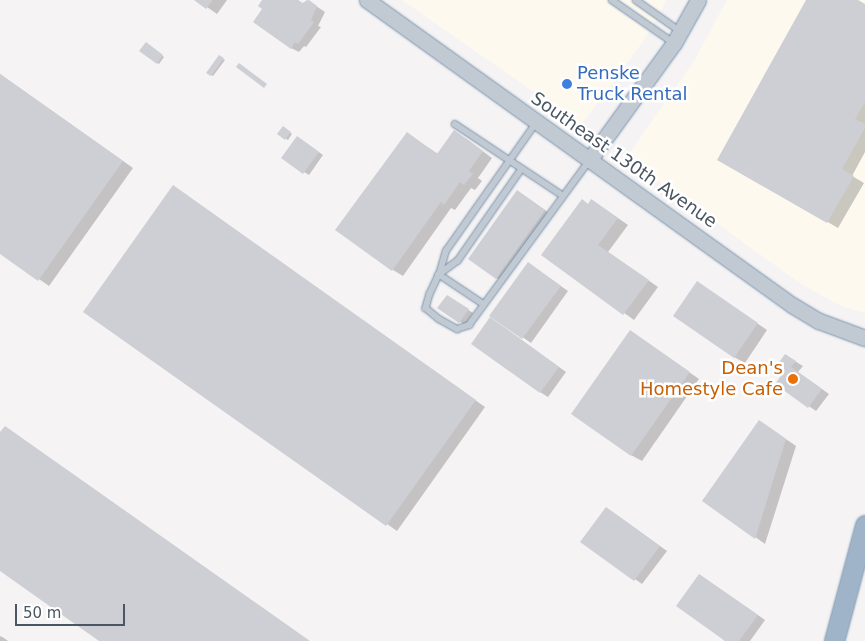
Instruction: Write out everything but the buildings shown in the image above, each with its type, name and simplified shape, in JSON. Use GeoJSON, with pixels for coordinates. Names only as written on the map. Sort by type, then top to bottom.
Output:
{"type":"FeatureCollection","features":[{"type":"Feature","properties":{"kind":"highway"},"geometry":{"type":"LineString","coordinates":[[834,641],[865,525]]}},
{"type":"Feature","properties":{"kind":"street","name":"Southeast 130th Avenue"},"geometry":{"type":"LineString","coordinates":[[367,0],[799,309],[836,329],[865,338]]}},
{"type":"Feature","properties":{"kind":"street"},"geometry":{"type":"LineString","coordinates":[[590,159],[677,37],[698,0]]}},
{"type":"Feature","properties":{"kind":"lane"},"geometry":{"type":"LineString","coordinates":[[612,0],[677,37]]}},
{"type":"Feature","properties":{"kind":"lane"},"geometry":{"type":"LineString","coordinates":[[636,0],[677,37]]}},
{"type":"Feature","properties":{"kind":"lane"},"geometry":{"type":"LineString","coordinates":[[537,121],[475,213],[446,251],[426,308],[439,320],[457,329],[469,325],[590,159]]}},
{"type":"Feature","properties":{"kind":"lane"},"geometry":{"type":"LineString","coordinates":[[454,124],[562,195]]}},
{"type":"Feature","properties":{"kind":"lane"},"geometry":{"type":"LineString","coordinates":[[439,275],[458,261],[522,169]]}},
{"type":"Feature","properties":{"kind":"lane"},"geometry":{"type":"LineString","coordinates":[[439,275],[484,305]]}},
{"type":"Feature","properties":{"kind":"shaded area","name":"Penske Truck Rental"},"geometry":{"type":"Polygon","coordinates":[[[402,0],[667,0],[642,43],[581,125],[402,0]]]}},
{"type":"Feature","properties":{"kind":"shaded area"},"geometry":{"type":"Polygon","coordinates":[[[727,0],[865,0],[865,313],[841,306],[801,284],[626,158],[694,61],[727,0]]]}},
{"type":"Feature","properties":{"kind":"place","name":"Penske Truck Rental"},"geometry":{"type":"Point","coordinates":[567,84]}},
{"type":"Feature","properties":{"kind":"place","name":"Dean's Homestyle Cafe"},"geometry":{"type":"Point","coordinates":[793,379]}}]}
